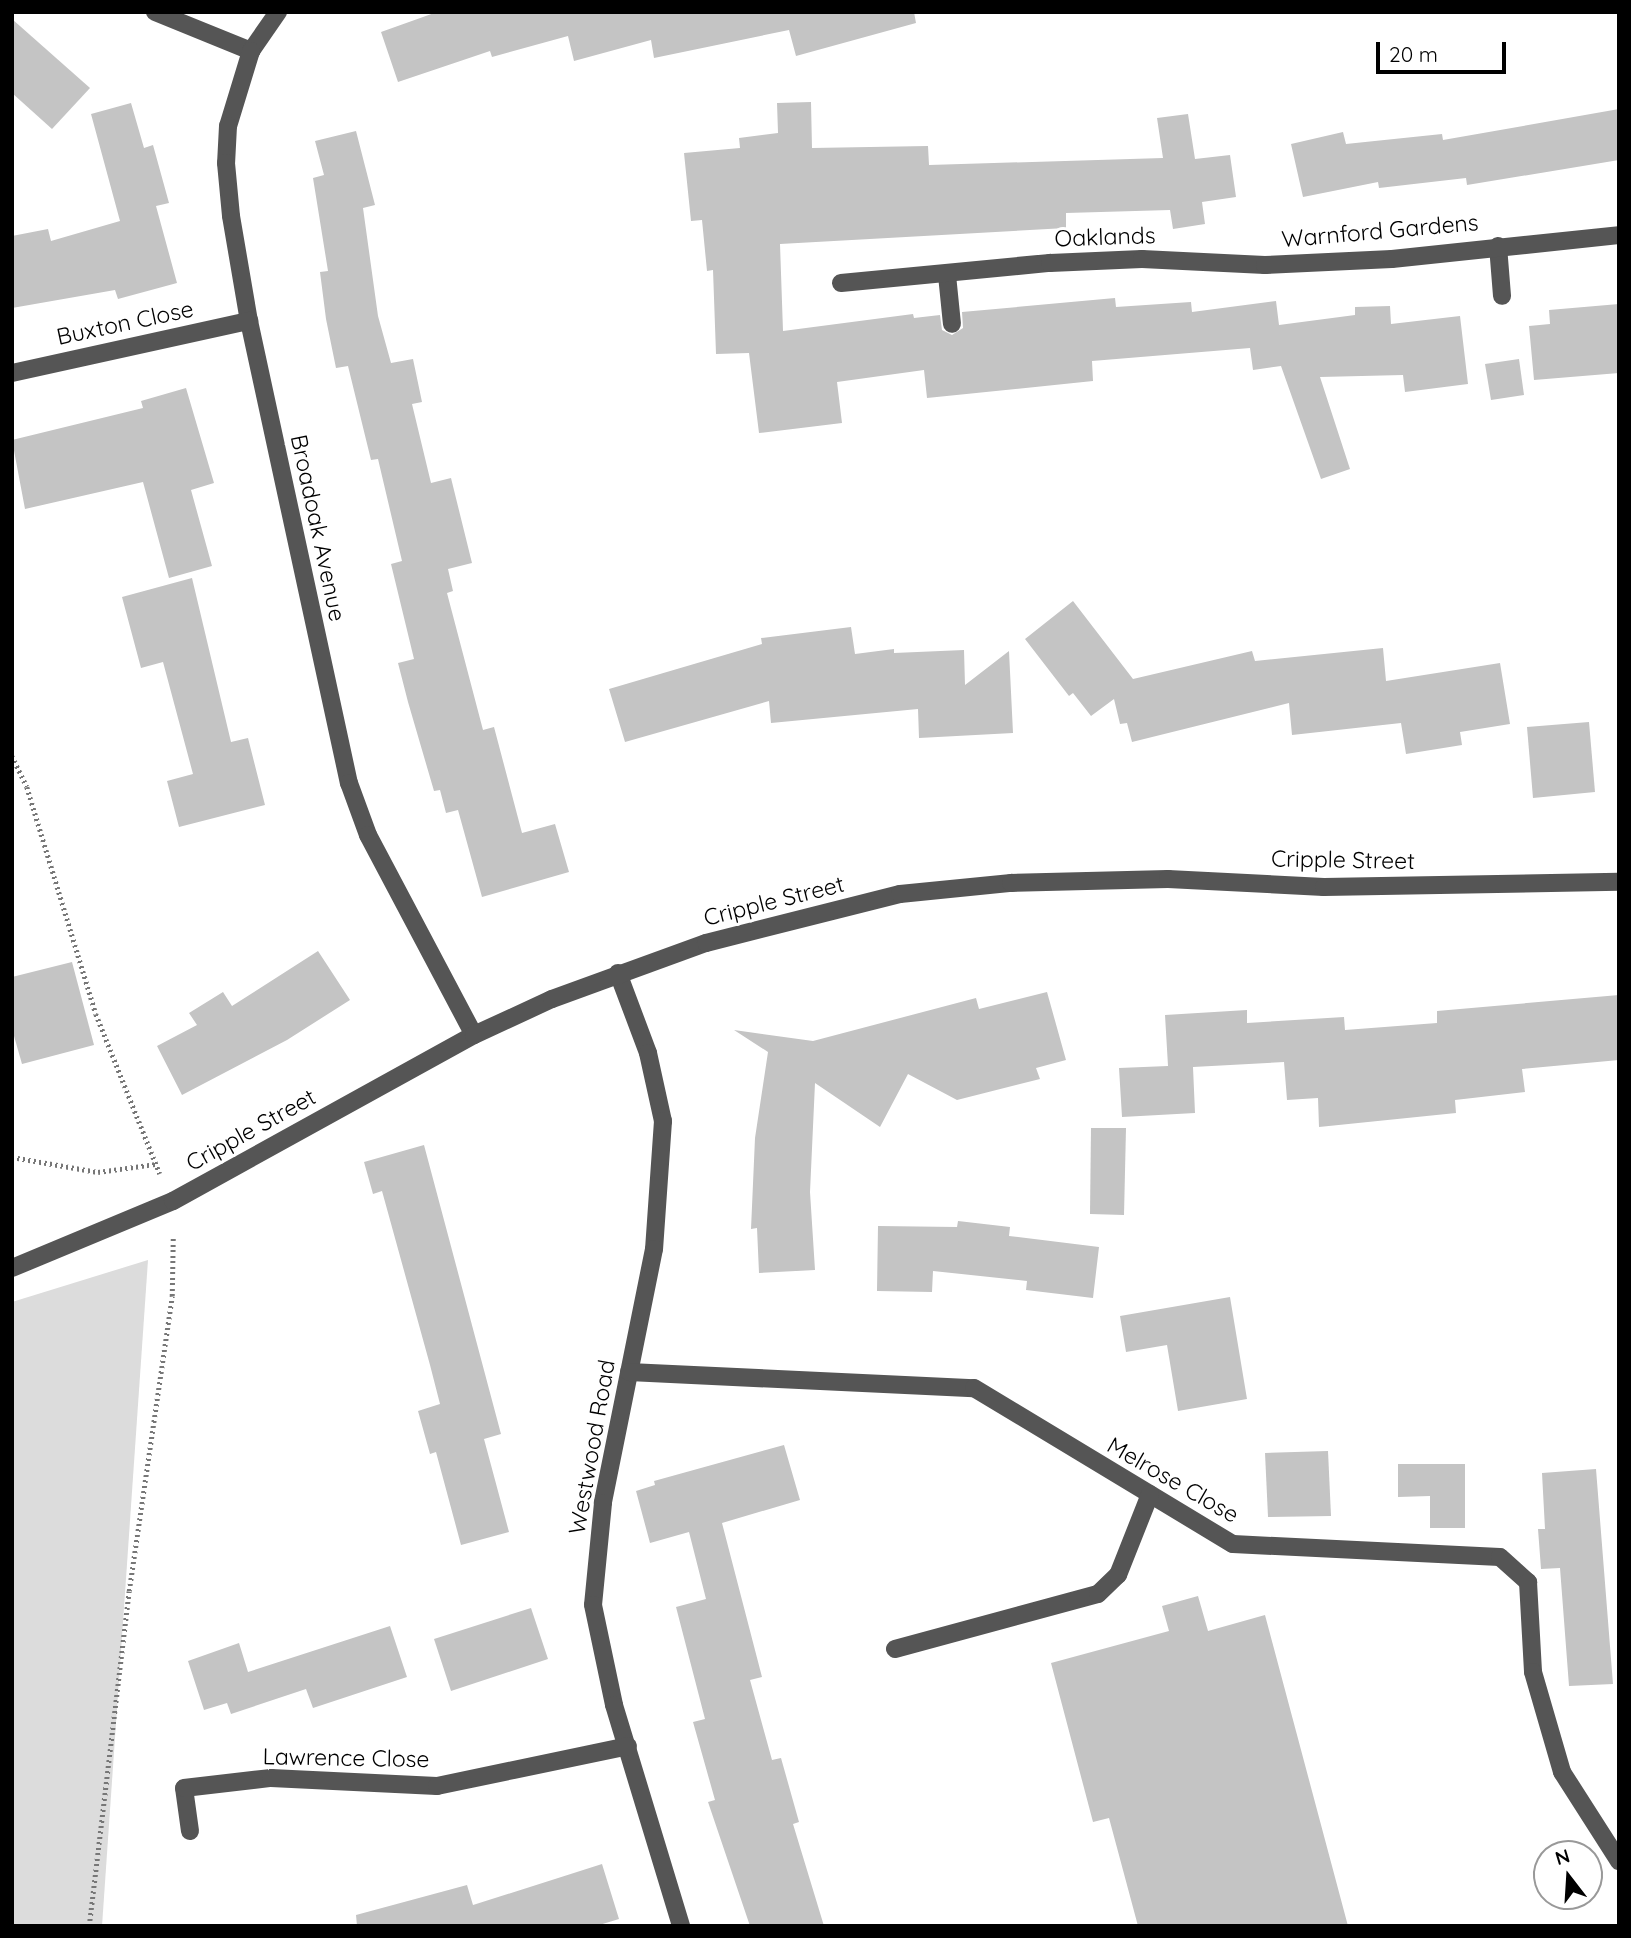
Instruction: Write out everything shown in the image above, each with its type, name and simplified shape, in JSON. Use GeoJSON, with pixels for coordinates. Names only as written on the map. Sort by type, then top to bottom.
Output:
{"type":"FeatureCollection","features":[{"type":"Feature","properties":{"kind":"street"},"geometry":{"type":"LineString","coordinates":[[155,12],[251,51]]}},
{"type":"Feature","properties":{"kind":"street","name":"Broadoak Avenue"},"geometry":{"type":"LineString","coordinates":[[278,12],[251,51],[231,114],[226,163],[249,321],[349,783],[368,835],[474,1035]]}},
{"type":"Feature","properties":{"kind":"street","name":"Warnford Gardens"},"geometry":{"type":"LineString","coordinates":[[1265,265],[1392,259],[1619,235]]}},
{"type":"Feature","properties":{"kind":"street","name":"Warnford Gardens"},"geometry":{"type":"LineString","coordinates":[[1498,246],[1502,296]]}},
{"type":"Feature","properties":{"kind":"street","name":"Oaklands"},"geometry":{"type":"LineString","coordinates":[[841,283],[1142,260],[1265,265]]}},
{"type":"Feature","properties":{"kind":"street"},"geometry":{"type":"LineString","coordinates":[[947,275],[952,324]]}},
{"type":"Feature","properties":{"kind":"street","name":"Buxton Close"},"geometry":{"type":"LineString","coordinates":[[12,373],[249,321]]}},
{"type":"Feature","properties":{"kind":"street","name":"Cripple Street"},"geometry":{"type":"LineString","coordinates":[[12,1268],[173,1201],[474,1035],[618,973],[706,943],[900,894],[1011,883],[1168,879],[1324,887],[1619,882]]}},
{"type":"Feature","properties":{"kind":"street","name":"Westwood Road"},"geometry":{"type":"LineString","coordinates":[[618,973],[648,1053],[663,1121],[654,1249],[603,1503],[593,1605],[614,1704],[681,1926]]}},
{"type":"Feature","properties":{"kind":"street","name":"Melrose Close"},"geometry":{"type":"LineString","coordinates":[[629,1372],[974,1388],[1233,1544],[1500,1558],[1528,1582],[1533,1672],[1562,1772],[1619,1861]]}},
{"type":"Feature","properties":{"kind":"street"},"geometry":{"type":"LineString","coordinates":[[895,1649],[1098,1594],[1118,1575],[1150,1494]]}},
{"type":"Feature","properties":{"kind":"street","name":"Lawrence Close"},"geometry":{"type":"LineString","coordinates":[[190,1831],[184,1787],[271,1779],[437,1786],[628,1746]]}},
{"type":"Feature","properties":{"kind":"path"},"geometry":{"type":"LineString","coordinates":[[12,756],[27,787],[96,1014],[173,1201],[172,1296],[129,1591],[89,1926]]}},
{"type":"Feature","properties":{"kind":"path"},"geometry":{"type":"LineString","coordinates":[[12,1157],[98,1172],[156,1164]]}},
{"type":"Feature","properties":{"kind":"shaded area"},"geometry":{"type":"Polygon","coordinates":[[[148,1260],[102,1926],[12,1926],[12,1302],[148,1260]]]}},
{"type":"Feature","properties":{"kind":"building"},"geometry":{"type":"Polygon","coordinates":[[[437,12],[914,12],[916,23],[796,56],[789,30],[654,58],[651,40],[574,61],[568,36],[492,57],[490,51],[398,82],[381,32],[437,12]]]}},
{"type":"Feature","properties":{"kind":"building"},"geometry":{"type":"Polygon","coordinates":[[[12,19],[90,88],[52,129],[12,93],[12,19]]]}},
{"type":"Feature","properties":{"kind":"building"},"geometry":{"type":"Polygon","coordinates":[[[811,102],[812,148],[928,146],[929,165],[1163,158],[1157,118],[1188,114],[1195,159],[1230,155],[1236,197],[1202,202],[1205,224],[1173,229],[1170,210],[1066,213],[1066,228],[780,244],[783,331],[913,314],[914,318],[940,315],[942,330],[952,335],[963,328],[962,312],[1115,298],[1116,307],[1191,302],[1192,312],[1276,301],[1279,325],[1355,315],[1355,307],[1390,306],[1391,324],[1460,316],[1468,384],[1405,392],[1403,375],[1320,377],[1350,469],[1321,479],[1281,366],[1253,370],[1250,348],[1092,361],[1093,381],[927,398],[924,370],[837,382],[842,423],[759,433],[749,353],[716,354],[713,270],[707,271],[702,220],[691,221],[684,153],[740,148],[739,138],[778,133],[777,103],[811,102]]]}},
{"type":"Feature","properties":{"kind":"building"},"geometry":{"type":"Polygon","coordinates":[[[131,103],[144,148],[153,145],[169,203],[156,206],[177,283],[118,299],[115,290],[12,308],[12,236],[48,229],[51,241],[120,221],[91,114],[131,103]]]}},
{"type":"Feature","properties":{"kind":"building"},"geometry":{"type":"Polygon","coordinates":[[[1619,109],[1619,160],[1467,185],[1466,178],[1379,188],[1378,182],[1303,197],[1291,144],[1343,132],[1346,144],[1442,134],[1443,140],[1619,109]]]}},
{"type":"Feature","properties":{"kind":"building"},"geometry":{"type":"Polygon","coordinates":[[[356,131],[375,205],[363,208],[378,316],[391,363],[413,359],[422,402],[412,404],[431,483],[451,478],[472,563],[448,569],[453,591],[447,593],[483,730],[494,727],[522,833],[555,824],[569,872],[482,897],[458,810],[446,813],[440,790],[434,791],[408,702],[398,663],[414,659],[391,564],[402,561],[378,459],[371,460],[348,366],[336,368],[326,319],[320,272],[328,271],[313,178],[324,175],[315,141],[356,131]]]}},
{"type":"Feature","properties":{"kind":"building"},"geometry":{"type":"Polygon","coordinates":[[[1619,304],[1619,373],[1534,380],[1529,326],[1550,324],[1549,310],[1619,304]]]}},
{"type":"Feature","properties":{"kind":"building"},"geometry":{"type":"Polygon","coordinates":[[[1519,359],[1524,395],[1491,400],[1485,364],[1519,359]]]}},
{"type":"Feature","properties":{"kind":"building"},"geometry":{"type":"Polygon","coordinates":[[[186,388],[214,483],[191,490],[212,566],[169,578],[143,482],[25,509],[12,440],[143,408],[141,401],[186,388]]]}},
{"type":"Feature","properties":{"kind":"building"},"geometry":{"type":"Polygon","coordinates":[[[192,578],[231,742],[248,738],[265,805],[179,827],[167,781],[193,774],[163,662],[141,668],[122,597],[192,578]]]}},
{"type":"Feature","properties":{"kind":"building"},"geometry":{"type":"Polygon","coordinates":[[[1073,601],[1133,679],[1252,651],[1255,661],[1383,648],[1386,681],[1500,663],[1510,724],[1460,732],[1462,745],[1406,754],[1401,723],[1292,735],[1289,703],[1132,742],[1127,723],[1120,724],[1114,699],[1091,716],[1073,693],[1069,696],[1025,639],[1073,601]]]}},
{"type":"Feature","properties":{"kind":"building"},"geometry":{"type":"Polygon","coordinates":[[[851,627],[855,654],[894,649],[894,653],[964,650],[965,685],[1009,651],[1013,733],[919,738],[918,709],[771,723],[769,701],[625,742],[609,689],[762,644],[761,638],[851,627]]]}},
{"type":"Feature","properties":{"kind":"building"},"geometry":{"type":"Polygon","coordinates":[[[1589,722],[1595,792],[1533,798],[1527,727],[1589,722]]]}},
{"type":"Feature","properties":{"kind":"building"},"geometry":{"type":"Polygon","coordinates":[[[318,951],[350,1000],[287,1040],[182,1095],[157,1046],[197,1025],[189,1013],[223,992],[232,1006],[318,951]]]}},
{"type":"Feature","properties":{"kind":"building"},"geometry":{"type":"Polygon","coordinates":[[[72,962],[94,1045],[22,1064],[12,1029],[12,977],[72,962]]]}},
{"type":"Feature","properties":{"kind":"building"},"geometry":{"type":"Polygon","coordinates":[[[1047,992],[1066,1060],[1036,1068],[1040,1079],[957,1100],[908,1074],[880,1127],[815,1083],[810,1192],[815,1270],[759,1273],[757,1228],[751,1229],[755,1138],[768,1052],[734,1030],[813,1041],[976,998],[979,1009],[1047,992]]]}},
{"type":"Feature","properties":{"kind":"building"},"geometry":{"type":"Polygon","coordinates":[[[1619,995],[1619,1060],[1522,1069],[1525,1092],[1455,1100],[1456,1113],[1319,1127],[1318,1098],[1287,1100],[1284,1062],[1193,1067],[1195,1113],[1122,1117],[1119,1068],[1168,1066],[1165,1015],[1247,1010],[1247,1023],[1344,1017],[1345,1030],[1437,1023],[1437,1011],[1619,995]]]}},
{"type":"Feature","properties":{"kind":"building"},"geometry":{"type":"Polygon","coordinates":[[[1091,1128],[1126,1128],[1124,1215],[1090,1214],[1091,1128]]]}},
{"type":"Feature","properties":{"kind":"building"},"geometry":{"type":"Polygon","coordinates":[[[424,1145],[501,1434],[484,1439],[509,1532],[461,1545],[436,1452],[430,1454],[418,1411],[440,1404],[382,1191],[373,1194],[364,1162],[424,1145]]]}},
{"type":"Feature","properties":{"kind":"building"},"geometry":{"type":"Polygon","coordinates":[[[958,1221],[1010,1227],[1009,1236],[1099,1247],[1093,1298],[1026,1290],[1027,1281],[933,1271],[932,1292],[877,1291],[878,1226],[957,1227],[958,1221]]]}},
{"type":"Feature","properties":{"kind":"building"},"geometry":{"type":"Polygon","coordinates":[[[1230,1297],[1247,1399],[1178,1411],[1167,1345],[1126,1352],[1120,1316],[1230,1297]]]}},
{"type":"Feature","properties":{"kind":"building"},"geometry":{"type":"Polygon","coordinates":[[[784,1445],[800,1500],[722,1523],[762,1677],[750,1680],[772,1760],[781,1758],[799,1822],[793,1824],[824,1926],[750,1926],[708,1802],[715,1800],[693,1722],[705,1719],[676,1607],[706,1599],[689,1532],[650,1543],[636,1491],[655,1485],[654,1481],[784,1445]]]}},
{"type":"Feature","properties":{"kind":"building"},"geometry":{"type":"Polygon","coordinates":[[[1328,1451],[1331,1516],[1268,1517],[1265,1453],[1328,1451]]]}},
{"type":"Feature","properties":{"kind":"building"},"geometry":{"type":"Polygon","coordinates":[[[1398,1464],[1465,1464],[1465,1528],[1430,1528],[1430,1496],[1398,1497],[1398,1464]]]}},
{"type":"Feature","properties":{"kind":"building"},"geometry":{"type":"Polygon","coordinates":[[[1596,1469],[1613,1684],[1569,1686],[1560,1568],[1541,1569],[1538,1529],[1545,1529],[1542,1473],[1596,1469]]]}},
{"type":"Feature","properties":{"kind":"building"},"geometry":{"type":"Polygon","coordinates":[[[1198,1596],[1208,1631],[1265,1615],[1348,1926],[1138,1926],[1109,1818],[1093,1822],[1051,1663],[1169,1631],[1162,1606],[1198,1596]]]}},
{"type":"Feature","properties":{"kind":"building"},"geometry":{"type":"Polygon","coordinates":[[[531,1608],[548,1659],[451,1691],[434,1639],[531,1608]]]}},
{"type":"Feature","properties":{"kind":"building"},"geometry":{"type":"Polygon","coordinates":[[[390,1626],[407,1677],[313,1708],[306,1689],[231,1714],[227,1703],[204,1710],[188,1661],[239,1643],[248,1672],[390,1626]]]}},
{"type":"Feature","properties":{"kind":"building"},"geometry":{"type":"Polygon","coordinates":[[[602,1864],[619,1919],[596,1926],[357,1926],[356,1915],[467,1885],[473,1905],[602,1864]]]}}]}
